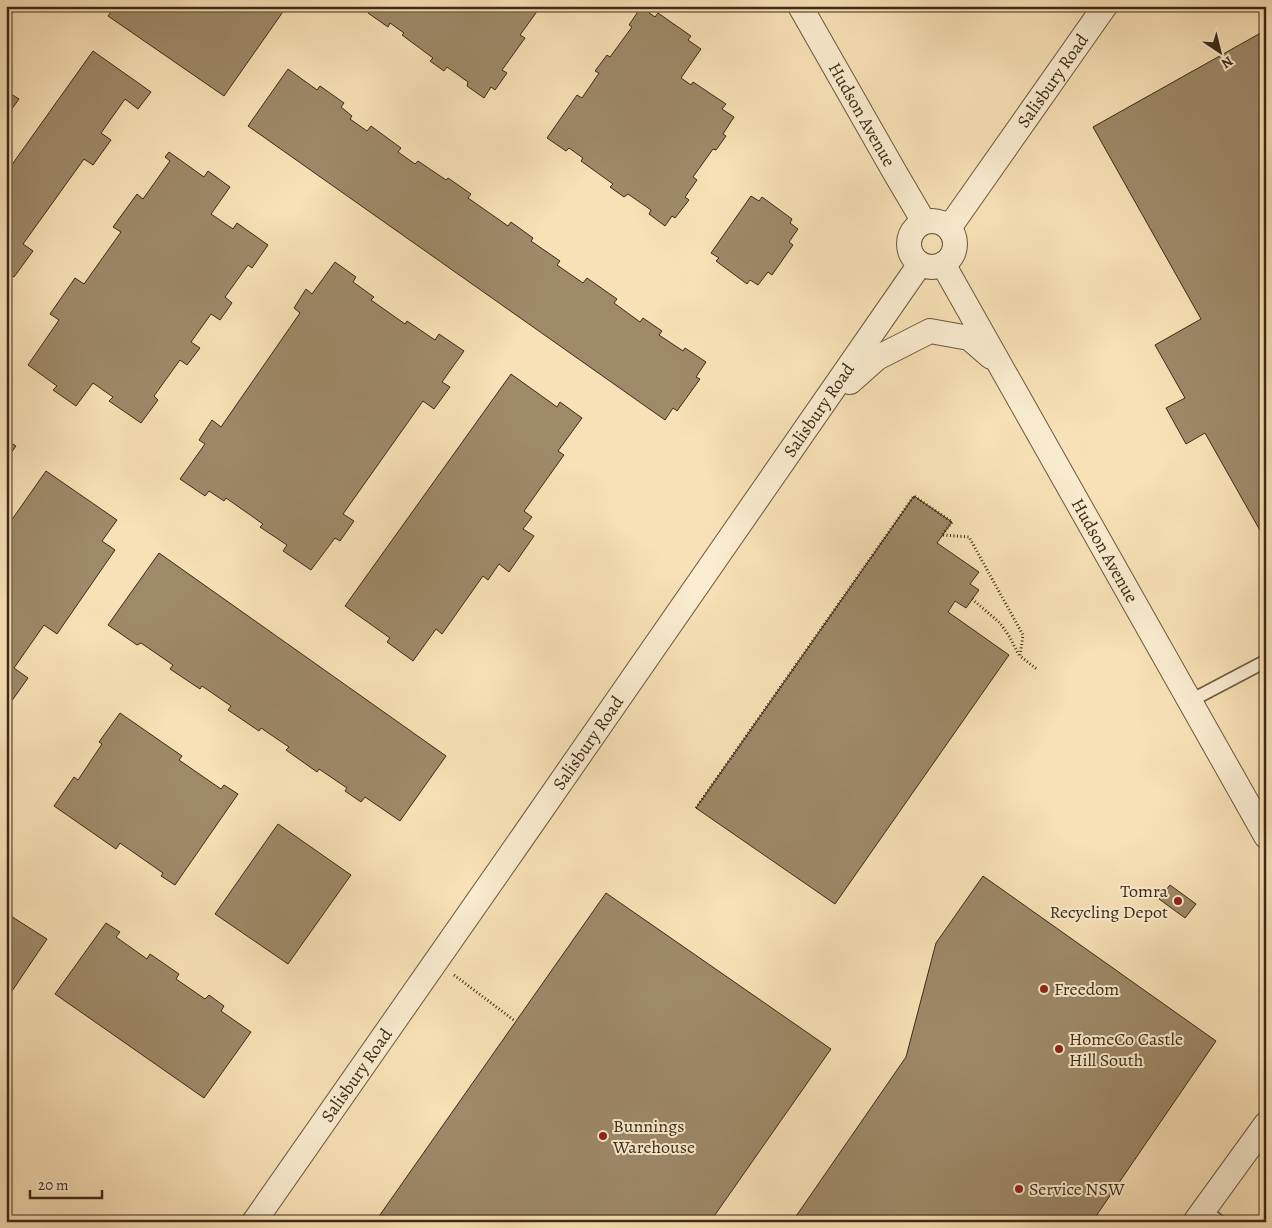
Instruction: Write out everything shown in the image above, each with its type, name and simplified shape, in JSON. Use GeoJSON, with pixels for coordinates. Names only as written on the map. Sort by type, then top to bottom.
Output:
{"type":"FeatureCollection","features":[{"type":"Feature","properties":{"kind":"street","name":"Hudson Avenue"},"geometry":{"type":"LineString","coordinates":[[800,6],[924,222]]}},
{"type":"Feature","properties":{"kind":"street","name":"Salisbury Road"},"geometry":{"type":"LineString","coordinates":[[949,228],[1105,6]]}},
{"type":"Feature","properties":{"kind":"street"},"geometry":{"type":"LineString","coordinates":[[938,221],[949,228],[955,240],[953,254],[949,259],[932,264],[914,259],[908,246],[909,238],[912,231],[924,222],[938,221]]}},
{"type":"Feature","properties":{"kind":"street","name":"Hudson Avenue"},"geometry":{"type":"LineString","coordinates":[[932,264],[1002,366],[1266,836]]}},
{"type":"Feature","properties":{"kind":"street","name":"Salisbury Road"},"geometry":{"type":"LineString","coordinates":[[254,1222],[818,412],[932,264]]}},
{"type":"Feature","properties":{"kind":"street"},"geometry":{"type":"LineString","coordinates":[[818,412],[877,358],[930,331],[970,338],[1002,366]]}},
{"type":"Feature","properties":{"kind":"street"},"geometry":{"type":"LineString","coordinates":[[1206,1218],[1266,1124]]}},
{"type":"Feature","properties":{"kind":"lane"},"geometry":{"type":"LineString","coordinates":[[1190,701],[1266,661]]}},
{"type":"Feature","properties":{"kind":"path"},"geometry":{"type":"LineString","coordinates":[[696,808],[914,496],[952,522],[942,535],[969,537],[1023,635],[1020,656]]}},
{"type":"Feature","properties":{"kind":"path"},"geometry":{"type":"LineString","coordinates":[[972,599],[1000,623],[1020,656],[1038,670]]}},
{"type":"Feature","properties":{"kind":"path"},"geometry":{"type":"LineString","coordinates":[[436,962],[515,1021]]}},
{"type":"Feature","properties":{"kind":"building"},"geometry":{"type":"Polygon","coordinates":[[[115,6],[287,6],[224,96],[108,16],[115,6]]]}},
{"type":"Feature","properties":{"kind":"building"},"geometry":{"type":"Polygon","coordinates":[[[373,6],[541,6],[520,35],[525,38],[502,70],[507,73],[495,90],[491,87],[484,98],[467,86],[468,82],[447,67],[444,71],[430,61],[433,58],[402,35],[404,33],[390,23],[388,27],[368,13],[373,6]]]}},
{"type":"Feature","properties":{"kind":"building"},"geometry":{"type":"Polygon","coordinates":[[[641,7],[655,17],[658,13],[691,36],[688,40],[701,49],[681,78],[691,85],[693,82],[726,104],[722,109],[734,117],[723,134],[726,136],[716,150],[713,149],[693,177],[697,180],[685,197],[689,200],[675,218],[672,216],[665,226],[649,214],[651,210],[628,194],[624,197],[610,187],[613,184],[581,161],[583,158],[569,148],[566,151],[547,138],[577,95],[582,98],[599,73],[595,71],[607,55],[610,57],[632,27],[629,25],[641,7]]]}},
{"type":"Feature","properties":{"kind":"building"},"geometry":{"type":"Polygon","coordinates":[[[1266,30],[1266,541],[1205,433],[1186,444],[1166,408],[1185,398],[1155,345],[1201,319],[1093,127],[1266,30]]]}},
{"type":"Feature","properties":{"kind":"building"},"geometry":{"type":"Polygon","coordinates":[[[93,51],[151,92],[138,109],[125,99],[101,133],[111,140],[93,165],[84,159],[23,244],[33,251],[14,277],[6,272],[6,173],[93,51]]]}},
{"type":"Feature","properties":{"kind":"building"},"geometry":{"type":"Polygon","coordinates":[[[288,69],[317,90],[320,86],[344,103],[341,107],[352,116],[350,119],[367,131],[371,126],[401,148],[398,152],[415,164],[418,161],[446,180],[448,178],[471,194],[468,198],[508,226],[511,222],[533,238],[531,241],[560,261],[557,265],[583,283],[587,278],[617,299],[614,303],[640,322],[643,318],[662,331],[659,335],[683,351],[685,348],[706,362],[696,377],[700,379],[677,411],[673,408],[665,420],[248,126],[288,69]]]}},
{"type":"Feature","properties":{"kind":"building"},"geometry":{"type":"Polygon","coordinates":[[[6,91],[19,99],[6,117],[6,91]]]}},
{"type":"Feature","properties":{"kind":"building"},"geometry":{"type":"Polygon","coordinates":[[[169,152],[204,177],[208,171],[230,187],[211,214],[233,229],[237,223],[268,245],[252,268],[248,265],[225,297],[232,303],[220,320],[211,314],[191,342],[200,348],[187,365],[180,360],[154,396],[158,400],[141,423],[109,401],[113,397],[93,383],[76,406],[53,390],[57,386],[28,365],[59,320],[50,314],[75,278],[84,284],[121,232],[113,227],[137,194],[143,199],[170,161],[165,157],[169,152]]]}},
{"type":"Feature","properties":{"kind":"building"},"geometry":{"type":"Polygon","coordinates":[[[751,196],[759,201],[762,197],[792,219],[790,223],[798,229],[789,242],[793,245],[772,275],[768,272],[758,285],[750,280],[747,284],[716,261],[719,258],[711,253],[751,196]]]}},
{"type":"Feature","properties":{"kind":"building"},"geometry":{"type":"Polygon","coordinates":[[[335,262],[356,277],[353,282],[374,297],[371,300],[405,324],[407,321],[435,340],[439,334],[464,351],[442,382],[450,387],[434,409],[423,401],[343,514],[354,521],[340,541],[335,538],[311,570],[283,551],[287,545],[260,527],[263,524],[226,498],[224,501],[209,491],[205,496],[180,479],[205,444],[199,440],[212,420],[221,427],[300,313],[294,308],[306,289],[312,294],[335,262]]]}},
{"type":"Feature","properties":{"kind":"building"},"geometry":{"type":"Polygon","coordinates":[[[511,374],[557,407],[560,402],[582,418],[558,451],[564,455],[524,511],[532,517],[523,529],[534,536],[509,572],[499,564],[488,580],[483,576],[442,634],[436,629],[413,661],[387,642],[390,638],[345,606],[511,374]]]}},
{"type":"Feature","properties":{"kind":"building"},"geometry":{"type":"Polygon","coordinates":[[[6,440],[16,446],[6,460],[6,440]]]}},
{"type":"Feature","properties":{"kind":"building"},"geometry":{"type":"Polygon","coordinates":[[[46,471],[117,520],[102,541],[115,550],[57,634],[44,625],[14,668],[28,678],[6,709],[6,528],[46,471]]]}},
{"type":"Feature","properties":{"kind":"building"},"geometry":{"type":"Polygon","coordinates":[[[914,496],[952,522],[937,543],[979,572],[970,584],[979,590],[966,608],[955,601],[948,612],[1009,655],[835,904],[696,808],[914,496]]]}},
{"type":"Feature","properties":{"kind":"building"},"geometry":{"type":"Polygon","coordinates":[[[159,553],[446,756],[400,821],[365,797],[361,802],[345,791],[347,788],[319,769],[317,772],[286,750],[289,747],[261,728],[259,731],[228,710],[231,706],[202,686],[200,689],[170,669],[173,665],[141,643],[137,645],[108,625],[159,553]]]}},
{"type":"Feature","properties":{"kind":"building"},"geometry":{"type":"Polygon","coordinates":[[[120,713],[182,756],[179,760],[221,789],[224,785],[238,794],[175,885],[161,876],[163,873],[120,843],[116,849],[54,806],[74,777],[78,780],[102,744],[99,742],[120,713]]]}},
{"type":"Feature","properties":{"kind":"building"},"geometry":{"type":"Polygon","coordinates":[[[278,824],[351,875],[288,964],[215,914],[278,824]]]}},
{"type":"Feature","properties":{"kind":"building","name":"HomeCo Castle Hill South"},"geometry":{"type":"Polygon","coordinates":[[[983,876],[1216,1041],[1092,1222],[792,1222],[906,1057],[936,943],[983,876]]]}},
{"type":"Feature","properties":{"kind":"building","name":"Tomra Recycling Depot"},"geometry":{"type":"Polygon","coordinates":[[[1170,885],[1196,904],[1185,918],[1159,899],[1170,885]]]}},
{"type":"Feature","properties":{"kind":"building","name":"Bunnings Warehouse"},"geometry":{"type":"Polygon","coordinates":[[[606,893],[831,1049],[710,1222],[375,1222],[606,893]]]}},
{"type":"Feature","properties":{"kind":"building"},"geometry":{"type":"Polygon","coordinates":[[[6,913],[47,939],[6,1000],[6,913]]]}},
{"type":"Feature","properties":{"kind":"building"},"geometry":{"type":"Polygon","coordinates":[[[106,923],[120,932],[116,937],[147,959],[150,954],[179,974],[176,979],[205,999],[209,995],[224,1006],[221,1011],[251,1032],[204,1098],[55,994],[106,923]]]}},
{"type":"Feature","properties":{"kind":"place","name":"Tomra Recycling Depot"},"geometry":{"type":"Point","coordinates":[1178,901]}},
{"type":"Feature","properties":{"kind":"place","name":"Freedom"},"geometry":{"type":"Point","coordinates":[1044,989]}},
{"type":"Feature","properties":{"kind":"place","name":"HomeCo Castle Hill South"},"geometry":{"type":"Point","coordinates":[1059,1049]}},
{"type":"Feature","properties":{"kind":"place","name":"Bunnings Warehouse"},"geometry":{"type":"Point","coordinates":[603,1136]}},
{"type":"Feature","properties":{"kind":"place","name":"Service NSW"},"geometry":{"type":"Point","coordinates":[1019,1189]}}]}
